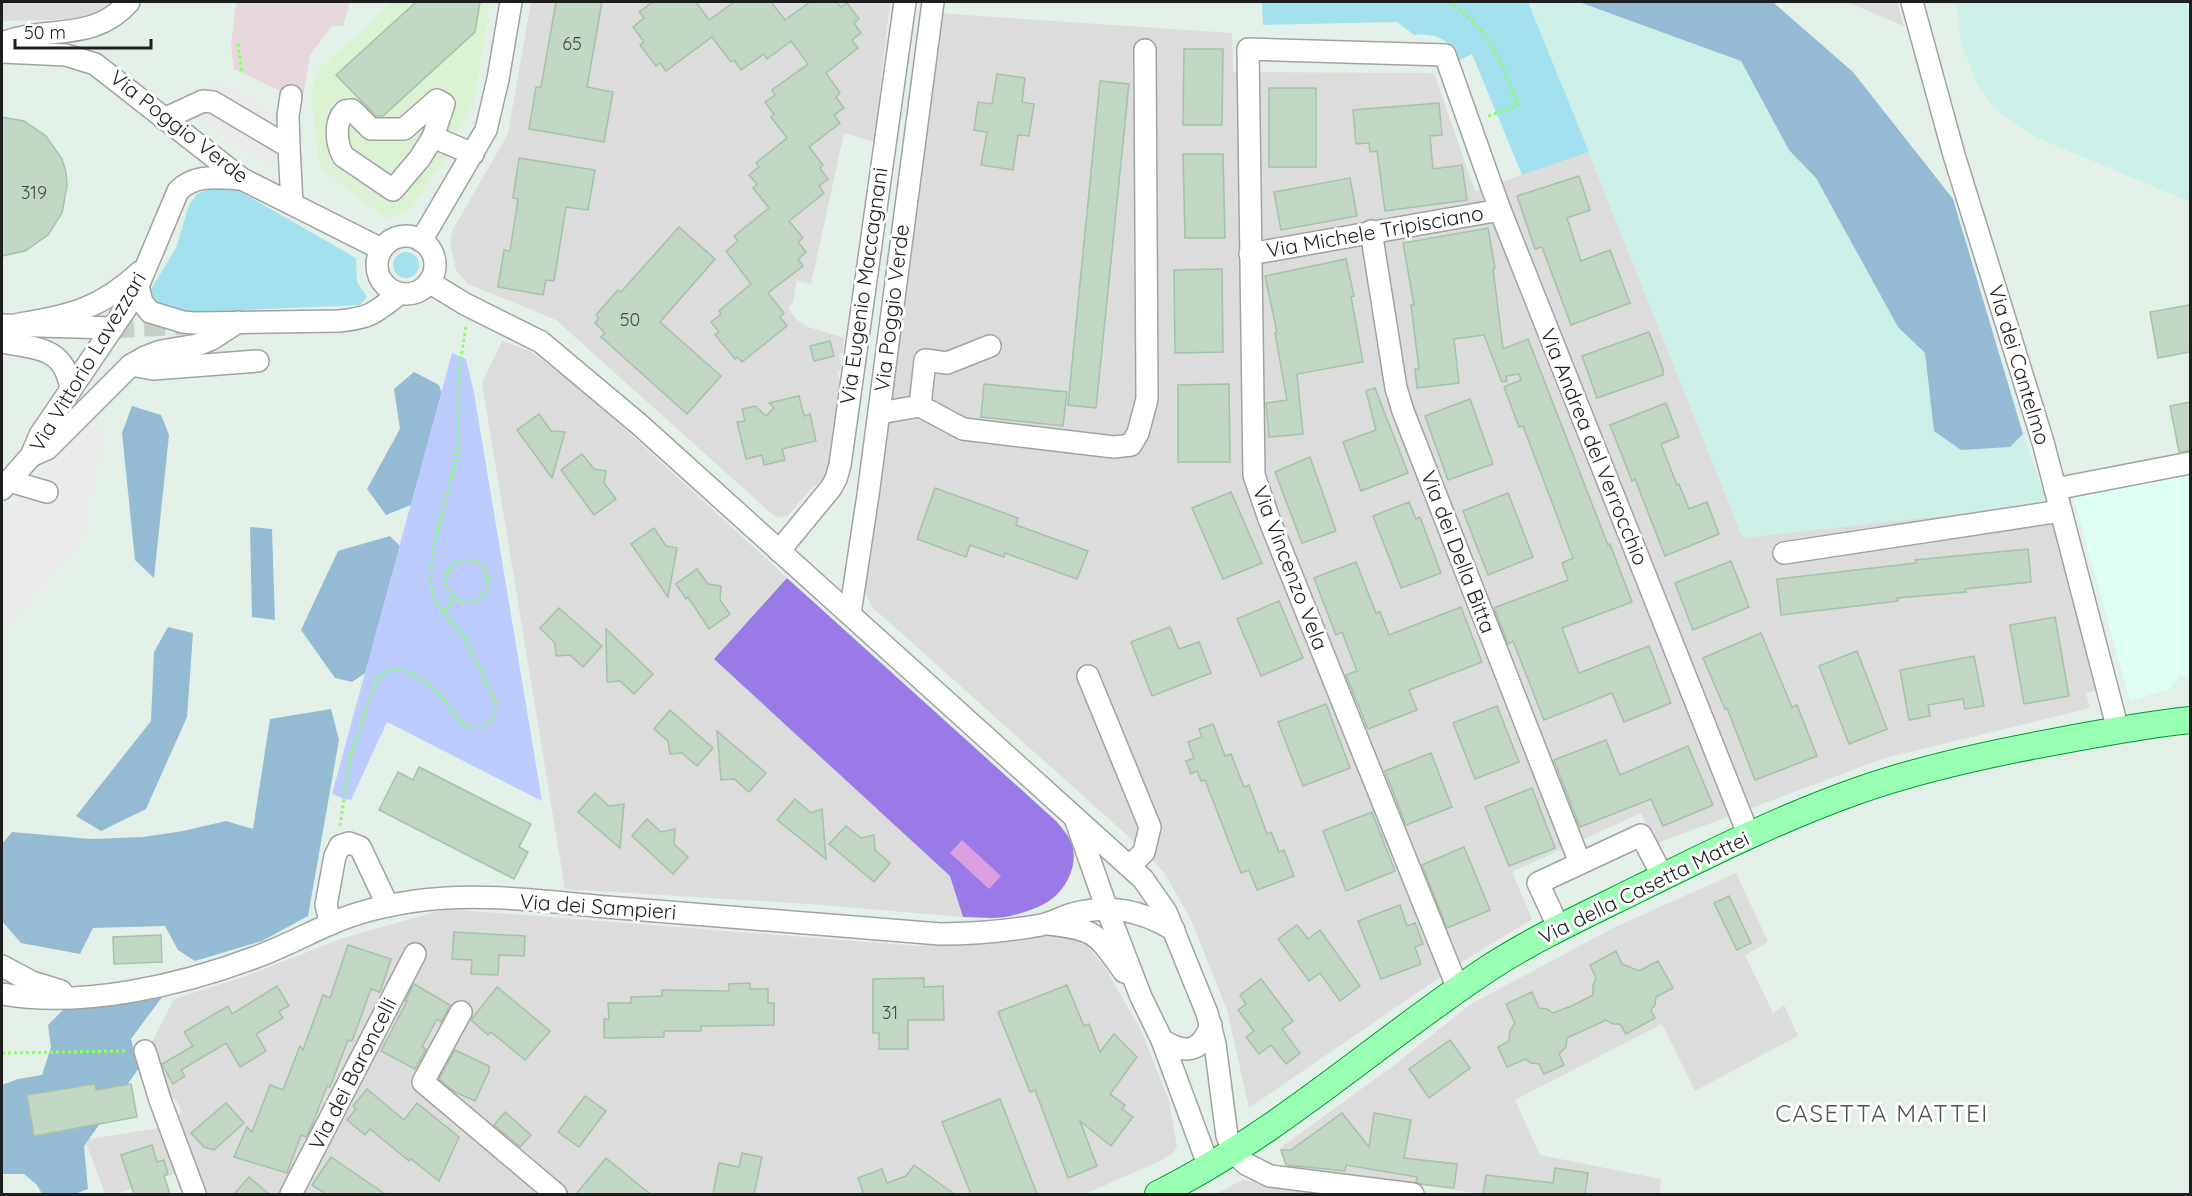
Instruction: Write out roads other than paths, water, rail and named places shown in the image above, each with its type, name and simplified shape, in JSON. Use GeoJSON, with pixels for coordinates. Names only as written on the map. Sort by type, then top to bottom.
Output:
{"type":"FeatureCollection","features":[{"type":"Feature","properties":{"kind":"main road","name":"Via della Casetta Mattei"},"geometry":{"type":"LineString","coordinates":[[1158,1194],[1234,1153],[1458,989],[1508,956],[1559,928],[1749,836],[1855,792],[1917,772],[2000,752],[2118,730],[2190,720]]}},
{"type":"Feature","properties":{"kind":"street"},"geometry":{"type":"LineString","coordinates":[[2,43],[19,37],[88,29],[107,21],[129,2]]}},
{"type":"Feature","properties":{"kind":"street"},"geometry":{"type":"LineString","coordinates":[[421,241],[483,135],[490,115],[511,2]]}},
{"type":"Feature","properties":{"kind":"street","name":"Via Eugenio Maccagnani"},"geometry":{"type":"LineString","coordinates":[[779,551],[831,488],[840,465],[905,2]]}},
{"type":"Feature","properties":{"kind":"street","name":"Via Poggio Verde"},"geometry":{"type":"LineString","coordinates":[[849,614],[879,414],[933,2]]}},
{"type":"Feature","properties":{"kind":"street","name":"Via dei Cantelmo"},"geometry":{"type":"LineString","coordinates":[[1912,2],[1954,155],[2055,489],[2118,730]]}},
{"type":"Feature","properties":{"kind":"street","name":"Via Vincenzo Vela"},"geometry":{"type":"LineString","coordinates":[[1445,55],[1248,49],[1252,412],[1256,483],[1458,989]]}},
{"type":"Feature","properties":{"kind":"street"},"geometry":{"type":"LineString","coordinates":[[879,414],[920,406],[963,429],[1114,447],[1131,445],[1138,433],[1147,399],[1145,50]]}},
{"type":"Feature","properties":{"kind":"street","name":"Via Poggio Verde"},"geometry":{"type":"LineString","coordinates":[[2,52],[66,56],[95,64],[242,179],[381,249]]}},
{"type":"Feature","properties":{"kind":"street","name":"Via Andrea del Verrocchio"},"geometry":{"type":"LineString","coordinates":[[1445,55],[1500,210],[1749,836]]}},
{"type":"Feature","properties":{"kind":"street"},"geometry":{"type":"LineString","coordinates":[[291,96],[288,116],[292,204]]}},
{"type":"Feature","properties":{"kind":"street"},"geometry":{"type":"LineString","coordinates":[[437,100],[444,104],[433,137],[420,158],[393,190],[343,156],[339,147],[337,125],[339,117],[345,111],[352,110],[371,129],[404,129],[437,100]]}},
{"type":"Feature","properties":{"kind":"street"},"geometry":{"type":"LineString","coordinates":[[164,119],[203,101],[213,102],[289,147]]}},
{"type":"Feature","properties":{"kind":"street"},"geometry":{"type":"LineString","coordinates":[[433,137],[473,154]]}},
{"type":"Feature","properties":{"kind":"street","name":"Via Vittorio Lavezzari"},"geometry":{"type":"LineString","coordinates":[[5,485],[31,456],[40,435],[113,327],[141,278],[174,199],[185,184],[204,177],[242,179]]}},
{"type":"Feature","properties":{"kind":"street","name":"Via Michele Tripisciano"},"geometry":{"type":"LineString","coordinates":[[1250,254],[1500,210]]}},
{"type":"Feature","properties":{"kind":"street","name":"Via dei Della Bitta"},"geometry":{"type":"LineString","coordinates":[[1371,231],[1396,388],[1403,411],[1580,864]]}},
{"type":"Feature","properties":{"kind":"street"},"geometry":{"type":"LineString","coordinates":[[400,237],[415,238],[421,241],[429,250],[434,273],[424,287],[413,294],[399,294],[388,286],[380,275],[377,265],[381,249],[386,243],[400,237]]}},
{"type":"Feature","properties":{"kind":"street"},"geometry":{"type":"LineString","coordinates":[[10,325],[71,315],[91,307],[141,278],[142,302],[150,312],[194,323],[339,321],[362,318],[375,312],[399,294]]}},
{"type":"Feature","properties":{"kind":"street"},"geometry":{"type":"LineString","coordinates":[[429,282],[465,304],[524,332],[552,350],[640,425],[1130,866],[1157,898],[1174,930],[1203,999],[1211,1025],[1227,1136],[1234,1153],[1246,1164],[1270,1176],[1413,1194]]}},
{"type":"Feature","properties":{"kind":"street"},"geometry":{"type":"LineString","coordinates":[[31,456],[47,449],[131,365],[161,351],[197,345],[212,339],[238,322]]}},
{"type":"Feature","properties":{"kind":"street"},"geometry":{"type":"LineString","coordinates":[[10,325],[113,327]]}},
{"type":"Feature","properties":{"kind":"street"},"geometry":{"type":"LineString","coordinates":[[2,342],[54,354],[63,363],[71,389]]}},
{"type":"Feature","properties":{"kind":"street"},"geometry":{"type":"LineString","coordinates":[[920,406],[925,360],[947,363],[990,346]]}},
{"type":"Feature","properties":{"kind":"street"},"geometry":{"type":"LineString","coordinates":[[131,365],[153,369],[258,362]]}},
{"type":"Feature","properties":{"kind":"street"},"geometry":{"type":"LineString","coordinates":[[2055,489],[2190,463]]}},
{"type":"Feature","properties":{"kind":"street"},"geometry":{"type":"LineString","coordinates":[[5,485],[47,492]]}},
{"type":"Feature","properties":{"kind":"street"},"geometry":{"type":"LineString","coordinates":[[1784,553],[2061,511]]}},
{"type":"Feature","properties":{"kind":"street"},"geometry":{"type":"LineString","coordinates":[[1088,676],[1150,827],[1144,852],[1130,866]]}},
{"type":"Feature","properties":{"kind":"street"},"geometry":{"type":"LineString","coordinates":[[1075,818],[1107,909],[1141,997],[1162,1040],[1209,1167]]}},
{"type":"Feature","properties":{"kind":"street"},"geometry":{"type":"LineString","coordinates":[[1559,928],[1538,883],[1641,835],[1662,877]]}},
{"type":"Feature","properties":{"kind":"street"},"geometry":{"type":"LineString","coordinates":[[331,924],[326,905],[335,855],[340,846],[349,843],[360,847],[388,906]]}},
{"type":"Feature","properties":{"kind":"street","name":"Via dei Sampieri"},"geometry":{"type":"LineString","coordinates":[[2,994],[70,999],[161,985],[256,957],[331,924],[388,906],[432,899],[477,898],[940,934],[989,933],[1045,924],[1070,915],[1107,909]]}},
{"type":"Feature","properties":{"kind":"street"},"geometry":{"type":"LineString","coordinates":[[1107,909],[1144,914],[1174,930]]}},
{"type":"Feature","properties":{"kind":"street"},"geometry":{"type":"LineString","coordinates":[[1045,924],[1080,928],[1095,935],[1141,997]]}},
{"type":"Feature","properties":{"kind":"street","name":"Via dei Baroncelli"},"geometry":{"type":"LineString","coordinates":[[291,1194],[415,954]]}},
{"type":"Feature","properties":{"kind":"street","name":"Via dei Sampieri"},"geometry":{"type":"LineString","coordinates":[[2,966],[32,982],[54,990],[100,996]]}},
{"type":"Feature","properties":{"kind":"street"},"geometry":{"type":"LineString","coordinates":[[461,1012],[423,1082],[556,1194]]}},
{"type":"Feature","properties":{"kind":"street"},"geometry":{"type":"LineString","coordinates":[[1162,1040],[1180,1048],[1195,1048],[1205,1040],[1211,1025]]}},
{"type":"Feature","properties":{"kind":"street"},"geometry":{"type":"LineString","coordinates":[[146,1051],[160,1100],[195,1194]]}},
{"type":"Feature","properties":{"kind":"tunnel"},"geometry":{"type":"LineString","coordinates":[[113,328],[184,324]]}},
{"type":"Feature","properties":{"kind":"district","name":"CASETTA MATTEI"},"geometry":{"type":"Point","coordinates":[1882,1114]}}]}
